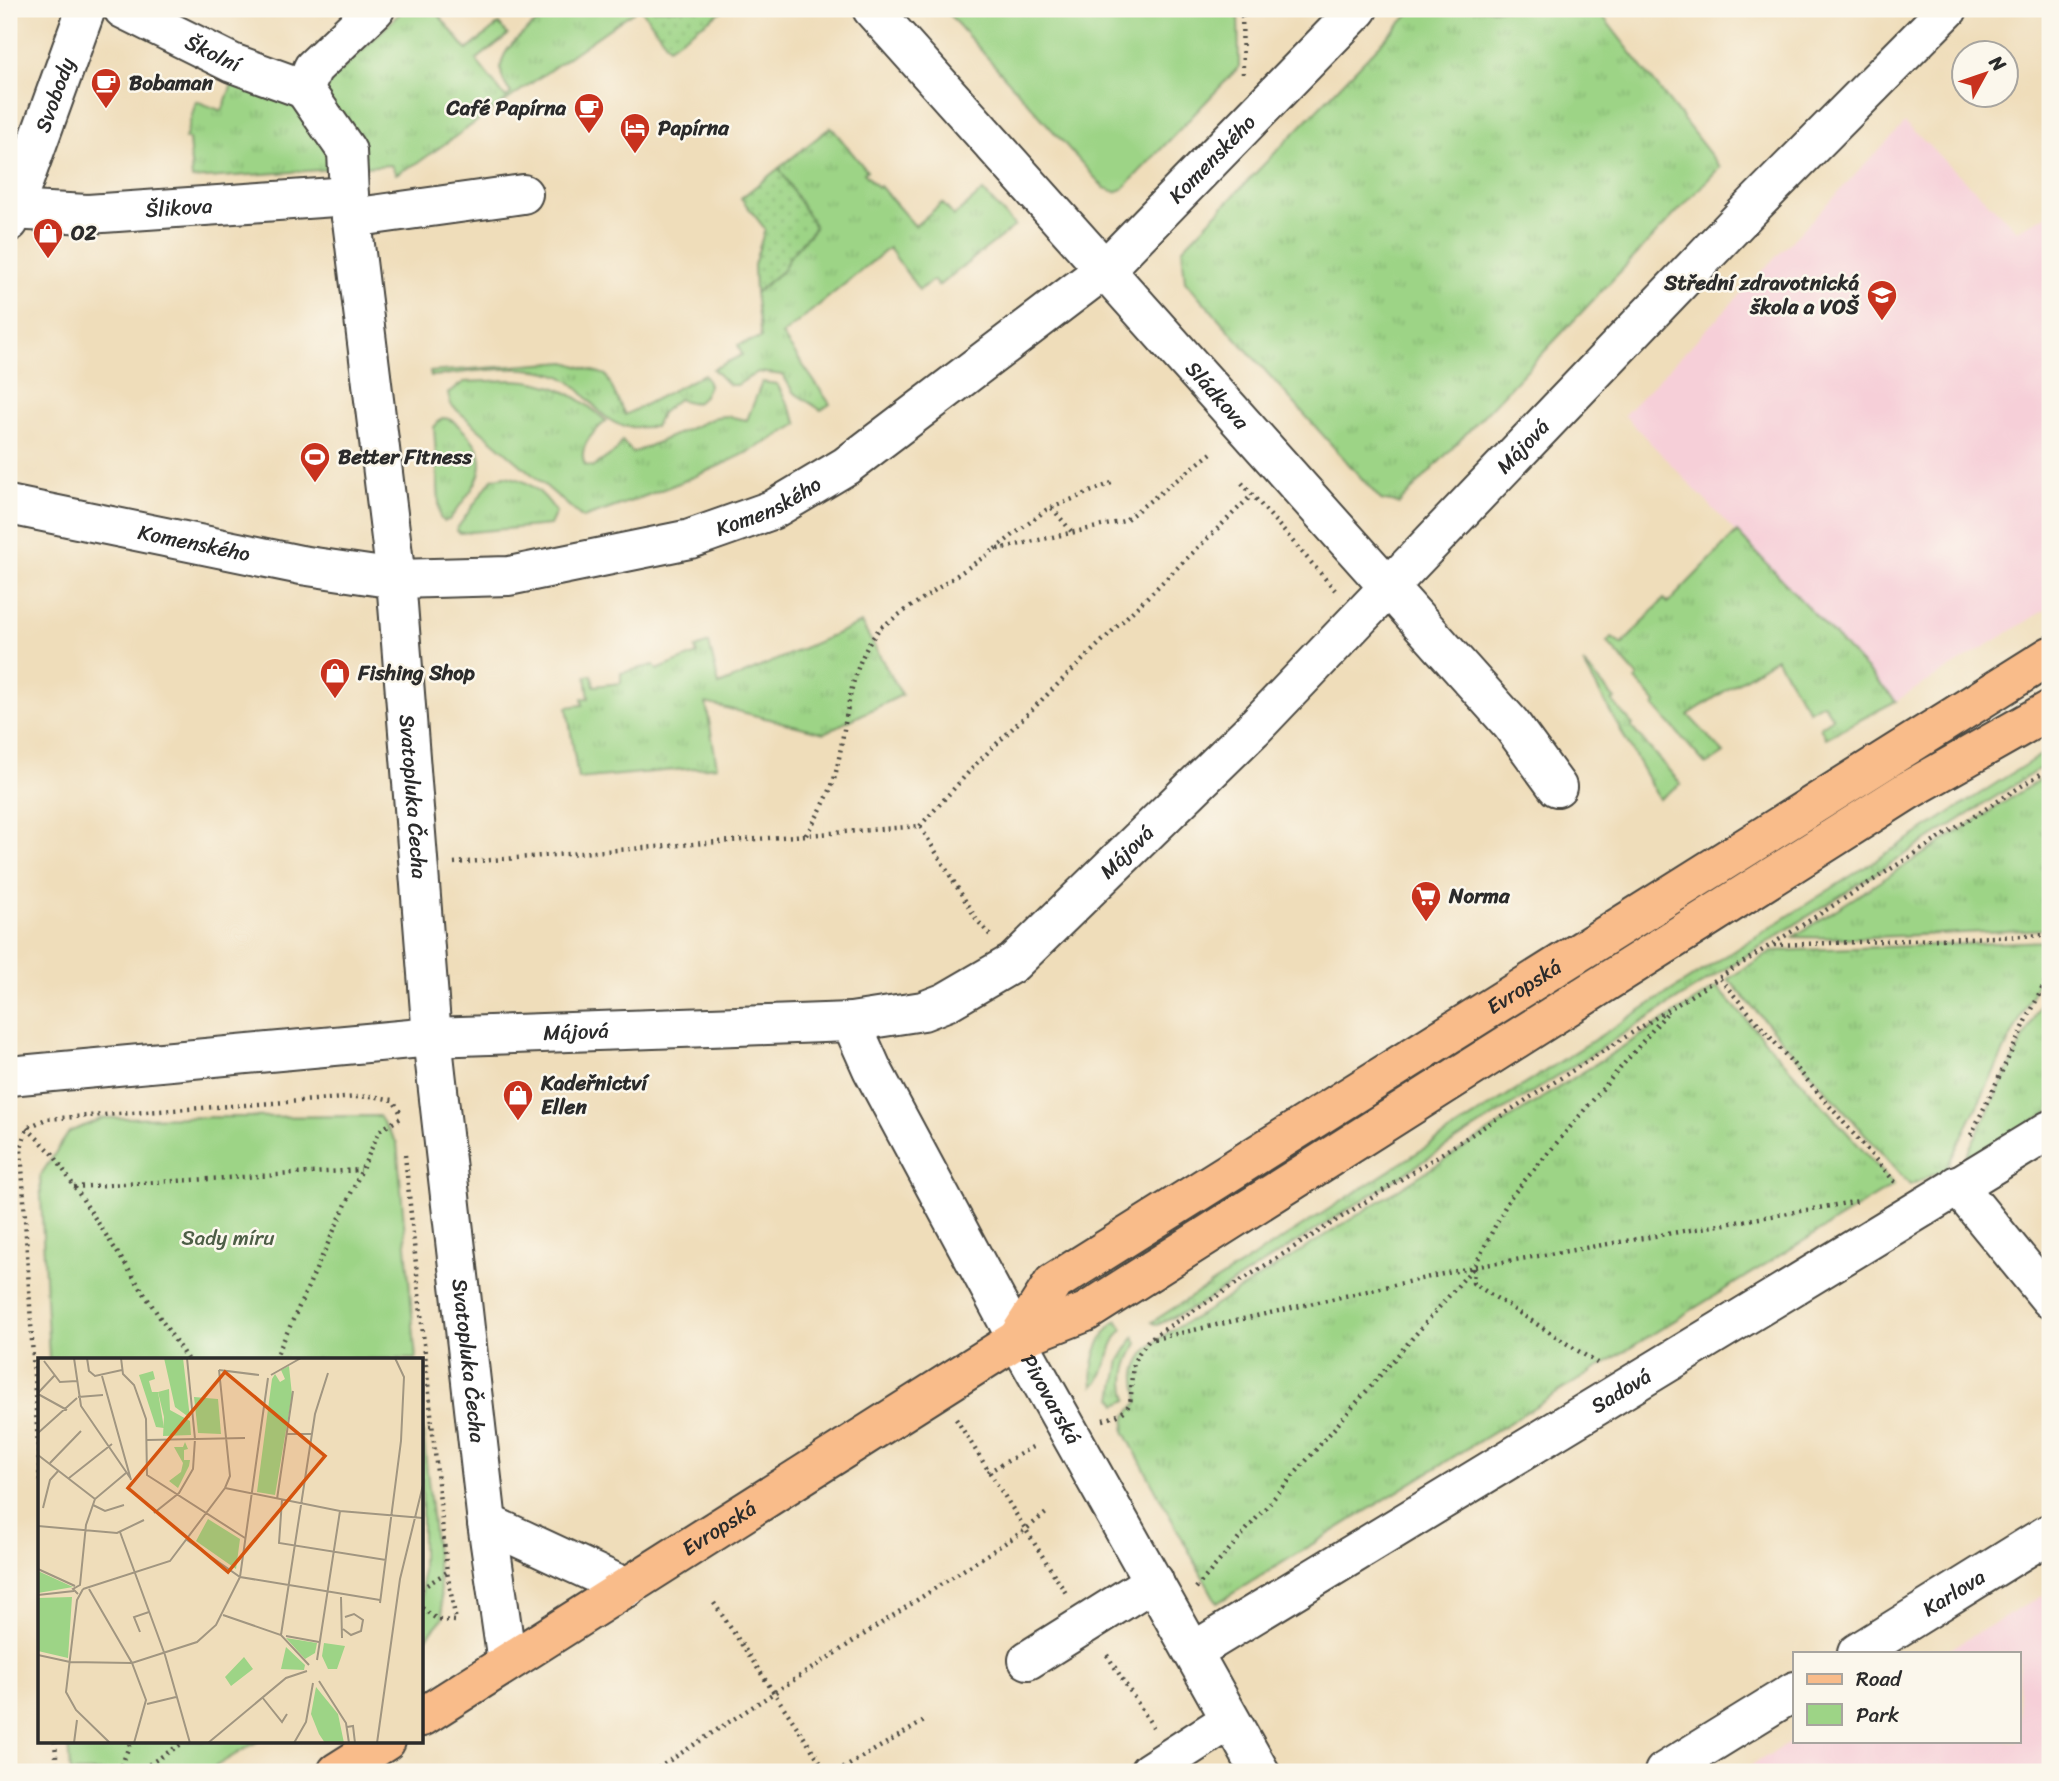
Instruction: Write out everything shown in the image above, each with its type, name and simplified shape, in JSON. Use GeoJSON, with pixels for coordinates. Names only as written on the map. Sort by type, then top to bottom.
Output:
{"type":"FeatureCollection","features":[{"type":"Feature","properties":{"kind":"main road","name":"Evropská"},"geometry":{"type":"LineString","coordinates":[[1017,1339],[1052,1283],[2050,656]]}},
{"type":"Feature","properties":{"kind":"main road","name":"Evropská"},"geometry":{"type":"LineString","coordinates":[[424,1716],[1017,1339],[1086,1312],[1895,798],[2050,710]]}},
{"type":"Feature","properties":{"kind":"main road"},"geometry":{"type":"LineString","coordinates":[[337,1772],[384,1742]]}},
{"type":"Feature","properties":{"kind":"street","name":"Svobody"},"geometry":{"type":"LineString","coordinates":[[10,214],[86,9]]}},
{"type":"Feature","properties":{"kind":"street","name":"Školní"},"geometry":{"type":"LineString","coordinates":[[123,9],[232,63],[304,89]]}},
{"type":"Feature","properties":{"kind":"street"},"geometry":{"type":"LineString","coordinates":[[304,89],[313,68],[375,9]]}},
{"type":"Feature","properties":{"kind":"street","name":"Sládkova"},"geometry":{"type":"LineString","coordinates":[[872,9],[1386,588],[1511,724],[1557,787]]}},
{"type":"Feature","properties":{"kind":"street","name":"Komenského"},"geometry":{"type":"LineString","coordinates":[[9,505],[288,562],[396,579],[523,573],[690,538],[772,510],[846,466],[1105,269],[1358,9]]}},
{"type":"Feature","properties":{"kind":"street","name":"Májová"},"geometry":{"type":"LineString","coordinates":[[9,1076],[432,1037],[850,1021],[922,1011],[946,1002],[1013,963],[1253,729],[1747,212],[1948,9]]}},
{"type":"Feature","properties":{"kind":"street","name":"Svatopluka Čecha"},"geometry":{"type":"LineString","coordinates":[[304,89],[347,151],[350,207],[396,579],[432,1037],[488,1523],[507,1662]]}},
{"type":"Feature","properties":{"kind":"street","name":"Šlikova"},"geometry":{"type":"LineString","coordinates":[[10,214],[350,207],[523,194]]}},
{"type":"Feature","properties":{"kind":"street","name":"Pivovarská"},"geometry":{"type":"LineString","coordinates":[[850,1021],[872,1069],[1017,1339],[1260,1772]]}},
{"type":"Feature","properties":{"kind":"street","name":"Sadová"},"geometry":{"type":"LineString","coordinates":[[1194,1651],[2050,1130]]}},
{"type":"Feature","properties":{"kind":"street"},"geometry":{"type":"LineString","coordinates":[[1957,1185],[2050,1299]]}},
{"type":"Feature","properties":{"kind":"street"},"geometry":{"type":"LineString","coordinates":[[488,1523],[627,1588]]}},
{"type":"Feature","properties":{"kind":"street","name":"Karlova"},"geometry":{"type":"LineString","coordinates":[[1859,1652],[2050,1534]]}},
{"type":"Feature","properties":{"kind":"street"},"geometry":{"type":"LineString","coordinates":[[1028,1660],[1154,1581]]}},
{"type":"Feature","properties":{"kind":"street"},"geometry":{"type":"LineString","coordinates":[[1664,1772],[1793,1693]]}},
{"type":"Feature","properties":{"kind":"street"},"geometry":{"type":"LineString","coordinates":[[1149,1772],[1230,1720]]}},
{"type":"Feature","properties":{"kind":"path"},"geometry":{"type":"LineString","coordinates":[[1242,9],[1243,127]]}},
{"type":"Feature","properties":{"kind":"path"},"geometry":{"type":"LineString","coordinates":[[994,550],[1124,520],[1214,451]]}},
{"type":"Feature","properties":{"kind":"path"},"geometry":{"type":"LineString","coordinates":[[806,835],[834,779],[857,665],[866,644],[881,627],[1052,508],[1114,482]]}},
{"type":"Feature","properties":{"kind":"path"},"geometry":{"type":"LineString","coordinates":[[418,866],[920,826],[976,763],[1252,495]]}},
{"type":"Feature","properties":{"kind":"path"},"geometry":{"type":"LineString","coordinates":[[1052,508],[1072,532]]}},
{"type":"Feature","properties":{"kind":"path"},"geometry":{"type":"LineString","coordinates":[[938,1390],[988,1472],[1067,1428],[1121,1415],[1131,1404],[1134,1361],[1149,1339],[2050,768]]}},
{"type":"Feature","properties":{"kind":"path"},"geometry":{"type":"LineString","coordinates":[[920,826],[977,920],[1013,963]]}},
{"type":"Feature","properties":{"kind":"path"},"geometry":{"type":"LineString","coordinates":[[1773,945],[2050,935]]}},
{"type":"Feature","properties":{"kind":"path"},"geometry":{"type":"LineString","coordinates":[[1957,1185],[1955,1167],[2050,972]]}},
{"type":"Feature","properties":{"kind":"path"},"geometry":{"type":"LineString","coordinates":[[1720,979],[1918,1208]]}},
{"type":"Feature","properties":{"kind":"path"},"geometry":{"type":"LineString","coordinates":[[1173,1615],[1474,1267],[1509,1199],[1671,1008]]}},
{"type":"Feature","properties":{"kind":"path"},"geometry":{"type":"LineString","coordinates":[[27,1128],[46,1119],[372,1096],[393,1100],[400,1109],[402,1131]]}},
{"type":"Feature","properties":{"kind":"path"},"geometry":{"type":"LineString","coordinates":[[275,1358],[380,1130],[401,1118]]}},
{"type":"Feature","properties":{"kind":"path"},"geometry":{"type":"LineString","coordinates":[[27,1128],[22,1156],[38,1435]]}},
{"type":"Feature","properties":{"kind":"path"},"geometry":{"type":"LineString","coordinates":[[27,1128],[53,1154],[186,1358]]}},
{"type":"Feature","properties":{"kind":"path"},"geometry":{"type":"LineString","coordinates":[[404,1144],[447,1572],[456,1621],[438,1620],[424,1610]]}},
{"type":"Feature","properties":{"kind":"path"},"geometry":{"type":"LineString","coordinates":[[9,1157],[22,1156]]}},
{"type":"Feature","properties":{"kind":"path"},"geometry":{"type":"LineString","coordinates":[[74,1187],[361,1170]]}},
{"type":"Feature","properties":{"kind":"path"},"geometry":{"type":"LineString","coordinates":[[1149,1339],[1474,1267],[1865,1200]]}},
{"type":"Feature","properties":{"kind":"path"},"geometry":{"type":"LineString","coordinates":[[1474,1267],[1473,1283],[1631,1384]]}},
{"type":"Feature","properties":{"kind":"path"},"geometry":{"type":"LineString","coordinates":[[424,1426],[433,1426]]}},
{"type":"Feature","properties":{"kind":"path"},"geometry":{"type":"LineString","coordinates":[[652,1772],[1025,1530],[1046,1513]]}},
{"type":"Feature","properties":{"kind":"path"},"geometry":{"type":"LineString","coordinates":[[424,1587],[447,1572]]}},
{"type":"Feature","properties":{"kind":"path"},"geometry":{"type":"LineString","coordinates":[[714,1603],[827,1772]]}},
{"type":"Feature","properties":{"kind":"path"},"geometry":{"type":"LineString","coordinates":[[837,1772],[926,1720]]}},
{"type":"Feature","properties":{"kind":"path"},"geometry":{"type":"LineString","coordinates":[[55,1742],[57,1772]]}},
{"type":"Feature","properties":{"kind":"path"},"geometry":{"type":"LineString","coordinates":[[119,1772],[131,1742]]}},
{"type":"Feature","properties":{"kind":"path"},"geometry":{"type":"LineString","coordinates":[[137,1772],[184,1742]]}},
{"type":"Feature","properties":{"kind":"shaded area","name":"Střední zdravotnická škola a VOŠ"},"geometry":{"type":"Polygon","coordinates":[[[1905,123],[2017,230],[2050,213],[2050,607],[1896,701],[1624,415],[1905,123]]]}},
{"type":"Feature","properties":{"kind":"shaded area"},"geometry":{"type":"Polygon","coordinates":[[[2050,1591],[2050,1772],[1739,1772],[1793,1741],[2021,1742],[2021,1652],[1945,1652],[2050,1591]]]}},
{"type":"Feature","properties":{"kind":"green space"},"geometry":{"type":"Polygon","coordinates":[[[404,9],[434,9],[467,50],[499,24],[508,35],[476,60],[506,98],[511,93],[503,79],[501,67],[504,56],[521,35],[555,9],[637,9],[419,162],[396,174],[391,165],[192,179],[189,139],[185,139],[196,101],[222,111],[237,71],[323,89],[404,9]]]}},
{"type":"Feature","properties":{"kind":"green space"},"geometry":{"type":"Polygon","coordinates":[[[641,9],[721,9],[722,11],[669,47],[641,9]]]}},
{"type":"Feature","properties":{"kind":"green space"},"geometry":{"type":"Polygon","coordinates":[[[944,9],[1238,9],[1239,67],[1123,189],[1116,192],[1104,188],[944,9]]]}},
{"type":"Feature","properties":{"kind":"green space"},"geometry":{"type":"Polygon","coordinates":[[[1414,9],[1597,9],[1720,167],[1399,504],[1381,500],[1185,281],[1182,249],[1414,9]]]}},
{"type":"Feature","properties":{"kind":"green space"},"geometry":{"type":"Polygon","coordinates":[[[831,127],[867,171],[864,173],[878,188],[880,186],[915,226],[942,203],[954,216],[983,191],[1015,226],[938,286],[933,280],[919,290],[889,248],[782,335],[830,404],[821,410],[793,392],[783,375],[758,372],[737,385],[729,385],[713,369],[742,355],[738,345],[761,338],[755,293],[782,271],[790,256],[815,228],[779,168],[831,127]]]}},
{"type":"Feature","properties":{"kind":"green space"},"geometry":{"type":"Polygon","coordinates":[[[779,168],[815,227],[790,256],[782,271],[755,293],[754,265],[765,229],[741,198],[779,168]]]}},
{"type":"Feature","properties":{"kind":"green space"},"geometry":{"type":"Polygon","coordinates":[[[566,362],[606,375],[625,415],[704,374],[709,385],[697,402],[678,399],[661,413],[655,427],[634,427],[623,426],[607,418],[576,386],[555,374],[521,369],[431,376],[430,372],[566,362]]]}},
{"type":"Feature","properties":{"kind":"green space"},"geometry":{"type":"Polygon","coordinates":[[[513,380],[553,387],[586,404],[606,421],[592,435],[583,452],[585,465],[593,467],[616,451],[622,441],[633,453],[716,417],[747,420],[762,382],[777,384],[798,424],[694,477],[583,518],[451,405],[448,393],[464,382],[513,380]]]}},
{"type":"Feature","properties":{"kind":"green space"},"geometry":{"type":"Polygon","coordinates":[[[442,418],[454,422],[475,443],[481,466],[473,487],[449,520],[444,521],[440,518],[434,427],[442,418]]]}},
{"type":"Feature","properties":{"kind":"green space"},"geometry":{"type":"Polygon","coordinates":[[[505,476],[528,484],[546,499],[556,512],[550,525],[460,533],[456,530],[492,479],[505,476]]]}},
{"type":"Feature","properties":{"kind":"green space"},"geometry":{"type":"Polygon","coordinates":[[[1737,532],[1896,701],[1826,738],[1820,727],[1833,718],[1823,703],[1809,711],[1776,658],[1688,715],[1724,753],[1706,765],[1654,706],[1656,703],[1636,680],[1638,677],[1607,642],[1612,638],[1622,645],[1664,599],[1668,603],[1737,532]]]}},
{"type":"Feature","properties":{"kind":"green space"},"geometry":{"type":"Polygon","coordinates":[[[861,623],[902,695],[824,733],[706,703],[717,766],[578,779],[567,707],[583,705],[582,698],[589,698],[586,676],[592,675],[594,686],[621,683],[621,673],[654,665],[657,670],[697,654],[695,648],[709,643],[719,685],[861,623]]]}},
{"type":"Feature","properties":{"kind":"green space"},"geometry":{"type":"Polygon","coordinates":[[[1583,663],[1615,699],[1612,701],[1633,725],[1631,727],[1681,784],[1659,799],[1583,663]]]}},
{"type":"Feature","properties":{"kind":"green space"},"geometry":{"type":"Polygon","coordinates":[[[2050,749],[2050,762],[1195,1307],[1157,1325],[1152,1322],[2050,749]]]}},
{"type":"Feature","properties":{"kind":"green space"},"geometry":{"type":"Polygon","coordinates":[[[2050,773],[2050,929],[1851,938],[1793,937],[2050,773]]]}},
{"type":"Feature","properties":{"kind":"green space"},"geometry":{"type":"Polygon","coordinates":[[[2050,941],[2050,958],[1946,1169],[1910,1185],[1728,979],[1772,951],[2050,941]]]}},
{"type":"Feature","properties":{"kind":"green space"},"geometry":{"type":"Polygon","coordinates":[[[2050,985],[2050,1111],[1963,1162],[2050,985]]]}},
{"type":"Feature","properties":{"kind":"green space"},"geometry":{"type":"Polygon","coordinates":[[[1717,987],[1894,1185],[1217,1603],[1124,1431],[1126,1416],[1138,1402],[1136,1374],[1144,1354],[1171,1331],[1717,987]]]}},
{"type":"Feature","properties":{"kind":"green space","name":"Sady míru"},"geometry":{"type":"Polygon","coordinates":[[[379,1116],[397,1143],[416,1358],[49,1358],[40,1176],[69,1132],[103,1118],[379,1116]]]}},
{"type":"Feature","properties":{"kind":"green space"},"geometry":{"type":"Polygon","coordinates":[[[1117,1320],[1123,1329],[1114,1343],[1102,1375],[1093,1386],[1094,1359],[1100,1341],[1117,1320]]]}},
{"type":"Feature","properties":{"kind":"green space"},"geometry":{"type":"Polygon","coordinates":[[[1134,1337],[1137,1343],[1125,1378],[1128,1400],[1117,1405],[1113,1398],[1120,1360],[1134,1337]]]}},
{"type":"Feature","properties":{"kind":"green space"},"geometry":{"type":"Polygon","coordinates":[[[424,1442],[443,1618],[424,1641],[424,1442]]]}},
{"type":"Feature","properties":{"kind":"green space"},"geometry":{"type":"Polygon","coordinates":[[[68,1742],[256,1742],[206,1772],[70,1772],[68,1742]]]}},
{"type":"Feature","properties":{"kind":"place","name":"Bobaman"},"geometry":{"type":"Point","coordinates":[106,110]}},
{"type":"Feature","properties":{"kind":"place","name":"Café Papírna"},"geometry":{"type":"Point","coordinates":[589,135]}},
{"type":"Feature","properties":{"kind":"place","name":"Papírna"},"geometry":{"type":"Point","coordinates":[635,155]}},
{"type":"Feature","properties":{"kind":"place","name":"O2"},"geometry":{"type":"Point","coordinates":[48,260]}},
{"type":"Feature","properties":{"kind":"place","name":"Střední zdravotnická škola a VOŠ"},"geometry":{"type":"Point","coordinates":[1882,322]}},
{"type":"Feature","properties":{"kind":"place","name":"Better Fitness"},"geometry":{"type":"Point","coordinates":[315,484]}},
{"type":"Feature","properties":{"kind":"place","name":"Fishing Shop"},"geometry":{"type":"Point","coordinates":[335,700]}},
{"type":"Feature","properties":{"kind":"place","name":"Norma"},"geometry":{"type":"Point","coordinates":[1426,923]}},
{"type":"Feature","properties":{"kind":"place","name":"Kadeřnictví Ellen"},"geometry":{"type":"Point","coordinates":[518,1122]}}]}
